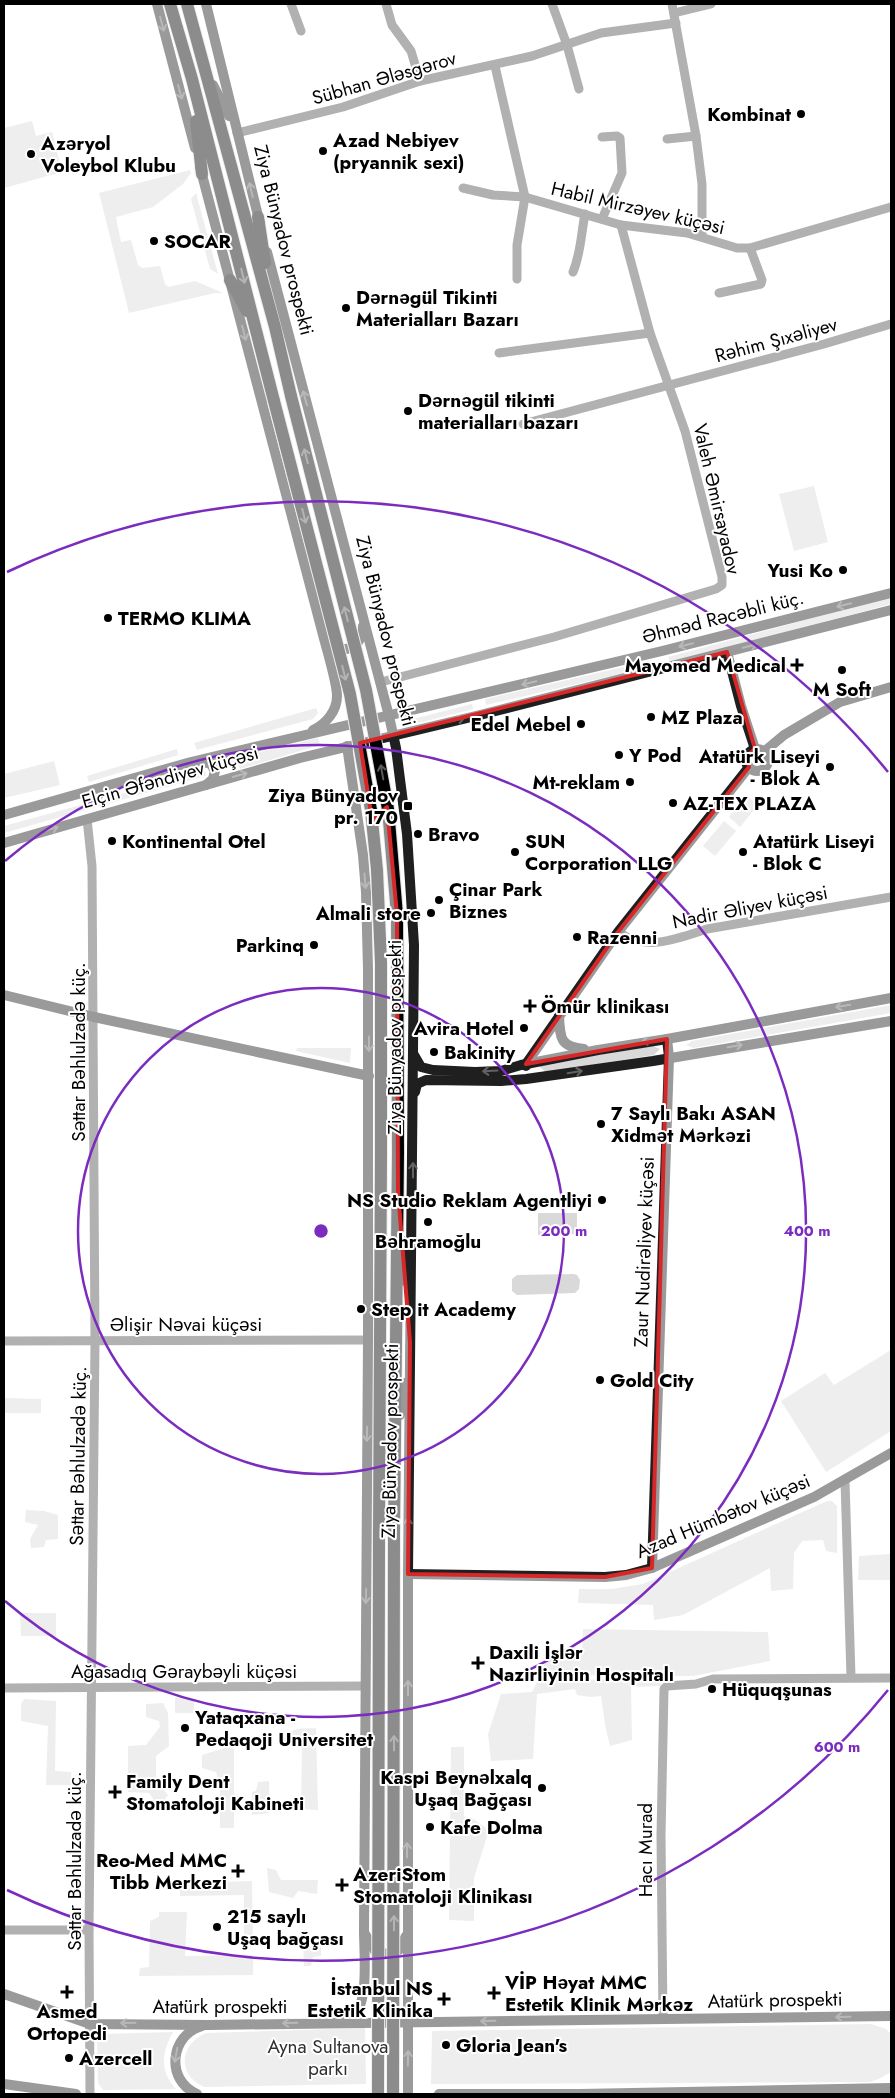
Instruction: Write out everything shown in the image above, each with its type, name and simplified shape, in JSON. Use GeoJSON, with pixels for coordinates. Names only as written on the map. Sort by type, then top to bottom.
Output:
{"type":"FeatureCollection","features":[{"type":"Feature","properties":{"kind":"main road"},"geometry":{"type":"LineString","coordinates":[[157,4],[322,631],[337,696],[334,708],[328,719],[319,727],[298,736]]}},
{"type":"Feature","properties":{"kind":"main road","name":"Ziya Bünyadov prospekti"},"geometry":{"type":"LineString","coordinates":[[170,4],[192,79],[350,694],[371,810],[381,954],[378,2094]]}},
{"type":"Feature","properties":{"kind":"main road","name":"Ziya Bünyadov prospekti"},"geometry":{"type":"LineString","coordinates":[[187,4],[208,75],[275,327],[366,690],[388,809],[394,869],[398,935],[398,1191],[394,1533],[393,2094]]}},
{"type":"Feature","properties":{"kind":"main road","name":"Ziya Bünyadov prospekti"},"geometry":{"type":"LineString","coordinates":[[206,4],[258,216],[389,716],[407,834],[413,915],[414,1054],[408,1574],[408,2094]]}},
{"type":"Feature","properties":{"kind":"main road"},"geometry":{"type":"LineString","coordinates":[[208,75],[237,133]]}},
{"type":"Feature","properties":{"kind":"main road"},"geometry":{"type":"LineString","coordinates":[[192,79],[202,174]]}},
{"type":"Feature","properties":{"kind":"main road"},"geometry":{"type":"LineString","coordinates":[[258,216],[275,327]]}},
{"type":"Feature","properties":{"kind":"main road"},"geometry":{"type":"LineString","coordinates":[[230,280],[256,330]]}},
{"type":"Feature","properties":{"kind":"main road","name":"Əhməd Rəcəbli küç."},"geometry":{"type":"LineString","coordinates":[[343,726],[662,651],[891,593]]}},
{"type":"Feature","properties":{"kind":"main road","name":"Əhməd Rəcəbli küç."},"geometry":{"type":"LineString","coordinates":[[393,735],[480,715],[891,610]]}},
{"type":"Feature","properties":{"kind":"main road"},"geometry":{"type":"LineString","coordinates":[[322,631],[334,646],[340,649],[351,648],[361,639],[363,616]]}},
{"type":"Feature","properties":{"kind":"main road"},"geometry":{"type":"LineString","coordinates":[[662,651],[666,667]]}},
{"type":"Feature","properties":{"kind":"main road"},"geometry":{"type":"LineString","coordinates":[[726,652],[741,706],[760,750],[769,758],[765,768],[756,771],[749,767]]}},
{"type":"Feature","properties":{"kind":"main road"},"geometry":{"type":"LineString","coordinates":[[526,1064],[618,932],[749,767],[747,756],[840,702],[891,687]]}},
{"type":"Feature","properties":{"kind":"main road"},"geometry":{"type":"LineString","coordinates":[[475,696],[480,715]]}},
{"type":"Feature","properties":{"kind":"main road","name":"Elçin Əfəndiyev küçəsi"},"geometry":{"type":"LineString","coordinates":[[4,815],[191,762],[343,726]]}},
{"type":"Feature","properties":{"kind":"main road","name":"Elçin Əfəndiyev küçəsi"},"geometry":{"type":"LineString","coordinates":[[4,843],[206,785],[393,735]]}},
{"type":"Feature","properties":{"kind":"main road","name":"Ziya Bünyadov prospekti"},"geometry":{"type":"LineString","coordinates":[[332,2023],[351,2018],[361,2008],[363,1996],[364,1931],[368,1340],[368,936],[362,848],[347,746]]}},
{"type":"Feature","properties":{"kind":"main road"},"geometry":{"type":"LineString","coordinates":[[191,762],[204,761],[214,767],[215,775],[206,785]]}},
{"type":"Feature","properties":{"kind":"main road"},"geometry":{"type":"LineString","coordinates":[[362,848],[366,826],[370,820],[380,814],[392,815],[398,818],[407,834]]}},
{"type":"Feature","properties":{"kind":"main road"},"geometry":{"type":"LineString","coordinates":[[4,995],[94,1017],[369,1076]]}},
{"type":"Feature","properties":{"kind":"main road"},"geometry":{"type":"LineString","coordinates":[[414,1054],[421,1067],[433,1070],[502,1071],[526,1064],[598,1050],[891,998]]}},
{"type":"Feature","properties":{"kind":"main road"},"geometry":{"type":"LineString","coordinates":[[559,1016],[561,1038],[566,1045],[575,1048],[598,1050]]}},
{"type":"Feature","properties":{"kind":"main road"},"geometry":{"type":"LineString","coordinates":[[414,1095],[417,1084],[426,1080],[508,1081],[542,1077],[891,1021]]}},
{"type":"Feature","properties":{"kind":"main road","name":"Zaur Nudirəliyev küçəsi"},"geometry":{"type":"LineString","coordinates":[[652,1568],[669,1058],[667,1039]]}},
{"type":"Feature","properties":{"kind":"main road"},"geometry":{"type":"LineString","coordinates":[[526,1064],[531,1074],[542,1077]]}},
{"type":"Feature","properties":{"kind":"main road"},"geometry":{"type":"LineString","coordinates":[[380,1444],[368,1340],[381,1190]]}},
{"type":"Feature","properties":{"kind":"main road"},"geometry":{"type":"LineString","coordinates":[[396,1444],[410,1342],[398,1191]]}},
{"type":"Feature","properties":{"kind":"main road","name":"Azad Hümbətov küçəsi"},"geometry":{"type":"LineString","coordinates":[[408,1574],[605,1577],[626,1575],[652,1568],[814,1497],[891,1453]]}},
{"type":"Feature","properties":{"kind":"main road"},"geometry":{"type":"LineString","coordinates":[[364,1931],[375,1951],[388,1954],[399,1950],[403,1945],[407,1925]]}},
{"type":"Feature","properties":{"kind":"main road","name":"Atatürk prospekti"},"geometry":{"type":"LineString","coordinates":[[4,1994],[90,2024],[208,2025],[891,2016]]}},
{"type":"Feature","properties":{"kind":"main road"},"geometry":{"type":"LineString","coordinates":[[871,2017],[891,2024]]}},
{"type":"Feature","properties":{"kind":"main road"},"geometry":{"type":"LineString","coordinates":[[197,2094],[188,2089],[180,2080],[174,2062],[175,2054],[178,2045],[188,2033],[200,2026],[208,2025]]}},
{"type":"Feature","properties":{"kind":"main road"},"geometry":{"type":"LineString","coordinates":[[872,2089],[891,2079]]}},
{"type":"Feature","properties":{"kind":"main road"},"geometry":{"type":"LineString","coordinates":[[4,2084],[76,2094]]}},
{"type":"Feature","properties":{"kind":"main road"},"geometry":{"type":"LineString","coordinates":[[439,2094],[580,2094],[891,2088]]}},
{"type":"Feature","properties":{"kind":"street"},"geometry":{"type":"LineString","coordinates":[[291,4],[301,31]]}},
{"type":"Feature","properties":{"kind":"street"},"geometry":{"type":"LineString","coordinates":[[386,4],[392,25],[411,51],[420,81]]}},
{"type":"Feature","properties":{"kind":"street"},"geometry":{"type":"LineString","coordinates":[[552,4],[567,45],[579,89]]}},
{"type":"Feature","properties":{"kind":"street"},"geometry":{"type":"LineString","coordinates":[[702,237],[702,184],[696,136],[673,8],[711,4]]}},
{"type":"Feature","properties":{"kind":"street","name":"Sübhan Ələsgərov"},"geometry":{"type":"LineString","coordinates":[[237,133],[343,107],[420,81],[495,66],[601,33],[676,23]]}},
{"type":"Feature","properties":{"kind":"street"},"geometry":{"type":"LineString","coordinates":[[495,66],[526,197],[517,245],[517,279]]}},
{"type":"Feature","properties":{"kind":"street"},"geometry":{"type":"LineString","coordinates":[[602,137],[617,136],[620,138],[622,168],[602,219]]}},
{"type":"Feature","properties":{"kind":"street"},"geometry":{"type":"LineString","coordinates":[[667,139],[696,136]]}},
{"type":"Feature","properties":{"kind":"street","name":"Habil Mirzəyev küçəsi"},"geometry":{"type":"LineString","coordinates":[[463,188],[493,195],[526,197],[621,225],[702,237],[737,248],[750,248],[891,207]]}},
{"type":"Feature","properties":{"kind":"street"},"geometry":{"type":"LineString","coordinates":[[572,272],[581,250],[580,240],[585,214]]}},
{"type":"Feature","properties":{"kind":"street","name":"Valeh Əmirsayadov"},"geometry":{"type":"LineString","coordinates":[[380,682],[554,637],[716,589],[722,585],[722,577],[685,431],[650,333],[621,225]]}},
{"type":"Feature","properties":{"kind":"street"},"geometry":{"type":"LineString","coordinates":[[719,293],[761,284],[762,280],[750,248]]}},
{"type":"Feature","properties":{"kind":"street","name":"Rəhim Şıxəliyev"},"geometry":{"type":"LineString","coordinates":[[523,424],[824,344],[891,324]]}},
{"type":"Feature","properties":{"kind":"street"},"geometry":{"type":"LineString","coordinates":[[499,353],[650,333]]}},
{"type":"Feature","properties":{"kind":"street","name":"Səttar Bəhlulzadə küç."},"geometry":{"type":"LineString","coordinates":[[87,819],[92,866],[95,1341],[89,1930],[90,2094]]}},
{"type":"Feature","properties":{"kind":"street","name":"Nadir Əliyev küçəsi"},"geometry":{"type":"LineString","coordinates":[[618,932],[637,942],[652,943],[679,938],[707,928],[891,897]]}},
{"type":"Feature","properties":{"kind":"street","name":"Əlişir Nəvai küçəsi"},"geometry":{"type":"LineString","coordinates":[[4,1341],[368,1340]]}},
{"type":"Feature","properties":{"kind":"street"},"geometry":{"type":"LineString","coordinates":[[845,1481],[851,1677],[891,1678]]}},
{"type":"Feature","properties":{"kind":"street","name":"Hacı Murad"},"geometry":{"type":"LineString","coordinates":[[662,2019],[663,1692],[665,1687],[670,1685],[696,1684],[713,1679],[851,1677]]}},
{"type":"Feature","properties":{"kind":"street","name":"Ağasadıq Gəraybəyli küçəsi"},"geometry":{"type":"LineString","coordinates":[[4,1688],[365,1686]]}},
{"type":"Feature","properties":{"kind":"street"},"geometry":{"type":"LineString","coordinates":[[4,1930],[89,1930]]}},
{"type":"Feature","properties":{"kind":"highlighted area"},"geometry":{"type":"Polygon","coordinates":[[[727,652],[755,749],[747,756],[749,767],[618,932],[526,1064],[667,1039],[652,1568],[605,1577],[408,1574],[410,1342],[398,1191],[397,915],[387,807],[372,819],[360,743],[727,652]]]}},
{"type":"Feature","properties":{"kind":"green space","name":"Azəryol Voleybol Klubu"},"geometry":{"type":"Polygon","coordinates":[[[32,121],[36,136],[52,132],[62,172],[4,188],[4,128],[32,121]]]}},
{"type":"Feature","properties":{"kind":"green space"},"geometry":{"type":"Polygon","coordinates":[[[190,170],[191,173],[183,184],[153,207],[116,217],[121,242],[131,240],[138,265],[142,268],[160,266],[165,284],[168,287],[195,281],[223,293],[215,293],[129,313],[99,193],[190,170]]]}},
{"type":"Feature","properties":{"kind":"green space"},"geometry":{"type":"Polygon","coordinates":[[[196,193],[218,274],[210,269],[191,199],[196,193]]]}},
{"type":"Feature","properties":{"kind":"green space"},"geometry":{"type":"Polygon","coordinates":[[[814,486],[828,542],[794,551],[779,494],[814,486]]]}},
{"type":"Feature","properties":{"kind":"green space"},"geometry":{"type":"Polygon","coordinates":[[[891,597],[891,604],[670,663],[668,657],[891,597]]]}},
{"type":"Feature","properties":{"kind":"green space"},"geometry":{"type":"Polygon","coordinates":[[[649,661],[650,667],[486,705],[485,699],[649,661]]]}},
{"type":"Feature","properties":{"kind":"green space"},"geometry":{"type":"Polygon","coordinates":[[[472,704],[473,709],[411,725],[409,720],[472,704]]]}},
{"type":"Feature","properties":{"kind":"green space"},"geometry":{"type":"Polygon","coordinates":[[[316,708],[318,713],[313,719],[197,750],[194,743],[316,708]]]}},
{"type":"Feature","properties":{"kind":"green space"},"geometry":{"type":"Polygon","coordinates":[[[318,738],[320,745],[240,769],[238,765],[226,760],[318,738]]]}},
{"type":"Feature","properties":{"kind":"green space"},"geometry":{"type":"Polygon","coordinates":[[[177,749],[178,755],[89,782],[87,776],[177,749]]]}},
{"type":"Feature","properties":{"kind":"green space"},"geometry":{"type":"Polygon","coordinates":[[[54,761],[60,785],[4,798],[4,774],[54,761]]]}},
{"type":"Feature","properties":{"kind":"green space"},"geometry":{"type":"Polygon","coordinates":[[[205,771],[206,776],[4,833],[4,826],[205,771]]]}},
{"type":"Feature","properties":{"kind":"green space"},"geometry":{"type":"Polygon","coordinates":[[[746,795],[758,805],[740,827],[729,817],[746,795]]]}},
{"type":"Feature","properties":{"kind":"green space"},"geometry":{"type":"Polygon","coordinates":[[[724,821],[736,831],[715,856],[703,846],[724,821]]]}},
{"type":"Feature","properties":{"kind":"green space"},"geometry":{"type":"Polygon","coordinates":[[[891,1005],[891,1013],[693,1048],[686,1045],[692,1041],[891,1005]]]}},
{"type":"Feature","properties":{"kind":"green space"},"geometry":{"type":"Polygon","coordinates":[[[653,1046],[660,1049],[654,1055],[546,1072],[537,1065],[653,1046]]]}},
{"type":"Feature","properties":{"kind":"green space"},"geometry":{"type":"Polygon","coordinates":[[[297,1048],[351,1048],[350,1063],[296,1051],[297,1048]]]}},
{"type":"Feature","properties":{"kind":"green space"},"geometry":{"type":"Polygon","coordinates":[[[538,1213],[577,1213],[577,1234],[538,1235],[538,1213]]]}},
{"type":"Feature","properties":{"kind":"green space"},"geometry":{"type":"Polygon","coordinates":[[[574,1274],[580,1280],[579,1289],[575,1293],[517,1295],[512,1291],[512,1279],[517,1275],[574,1274]]]}},
{"type":"Feature","properties":{"kind":"green space"},"geometry":{"type":"Polygon","coordinates":[[[891,1350],[891,1431],[826,1472],[781,1401],[825,1373],[834,1385],[891,1350]]]}},
{"type":"Feature","properties":{"kind":"green space"},"geometry":{"type":"Polygon","coordinates":[[[4,1398],[41,1399],[41,1413],[4,1413],[4,1398]]]}},
{"type":"Feature","properties":{"kind":"green space"},"geometry":{"type":"Polygon","coordinates":[[[827,1501],[832,1501],[837,1506],[837,1553],[826,1551],[823,1540],[802,1541],[794,1553],[793,1589],[771,1591],[770,1568],[683,1615],[654,1620],[653,1605],[578,1603],[579,1589],[611,1589],[643,1584],[827,1501]]]}},
{"type":"Feature","properties":{"kind":"green space"},"geometry":{"type":"Polygon","coordinates":[[[26,1510],[44,1511],[58,1515],[58,1539],[46,1540],[44,1547],[31,1548],[30,1539],[38,1525],[25,1522],[26,1510]]]}},
{"type":"Feature","properties":{"kind":"green space"},"geometry":{"type":"Polygon","coordinates":[[[891,1554],[891,1580],[858,1580],[859,1556],[891,1554]]]}},
{"type":"Feature","properties":{"kind":"green space"},"geometry":{"type":"Polygon","coordinates":[[[20,1613],[56,1613],[56,1636],[21,1636],[20,1613]]]}},
{"type":"Feature","properties":{"kind":"green space"},"geometry":{"type":"Polygon","coordinates":[[[583,1629],[768,1632],[770,1661],[693,1676],[544,1675],[544,1650],[582,1651],[583,1629]]]}},
{"type":"Feature","properties":{"kind":"green space"},"geometry":{"type":"Polygon","coordinates":[[[662,1679],[661,1686],[631,1687],[632,1740],[610,1746],[601,1696],[577,1695],[575,1689],[537,1694],[533,1759],[491,1761],[488,1734],[501,1694],[532,1692],[538,1680],[662,1679]]]}},
{"type":"Feature","properties":{"kind":"green space"},"geometry":{"type":"Polygon","coordinates":[[[175,1698],[194,1699],[194,1713],[175,1713],[175,1698]]]}},
{"type":"Feature","properties":{"kind":"green space"},"geometry":{"type":"Polygon","coordinates":[[[24,1699],[56,1701],[55,1771],[71,1772],[72,1785],[46,1785],[48,1726],[21,1721],[21,1704],[24,1699]]]}},
{"type":"Feature","properties":{"kind":"green space"},"geometry":{"type":"Polygon","coordinates":[[[163,1703],[168,1713],[169,1746],[156,1756],[156,1781],[168,1795],[159,1807],[149,1793],[128,1792],[128,1746],[146,1745],[160,1727],[159,1721],[146,1717],[146,1704],[163,1703]]]}},
{"type":"Feature","properties":{"kind":"green space"},"geometry":{"type":"Polygon","coordinates":[[[316,1728],[318,1810],[301,1809],[302,1746],[283,1745],[288,1734],[291,1732],[300,1729],[316,1728]]]}},
{"type":"Feature","properties":{"kind":"green space"},"geometry":{"type":"Polygon","coordinates":[[[234,1745],[234,1828],[220,1828],[220,1785],[216,1772],[202,1768],[202,1755],[234,1745]]]}},
{"type":"Feature","properties":{"kind":"green space"},"geometry":{"type":"Polygon","coordinates":[[[451,1747],[464,1747],[464,1817],[472,1818],[489,1830],[474,1878],[474,1921],[449,1920],[451,1747]]]}},
{"type":"Feature","properties":{"kind":"green space"},"geometry":{"type":"Polygon","coordinates":[[[269,1781],[269,1813],[252,1815],[252,1792],[256,1791],[258,1782],[269,1781]]]}},
{"type":"Feature","properties":{"kind":"green space"},"geometry":{"type":"Polygon","coordinates":[[[267,1868],[276,1870],[281,1880],[318,1880],[317,1894],[298,1891],[293,1898],[269,1892],[267,1868]]]}},
{"type":"Feature","properties":{"kind":"green space"},"geometry":{"type":"Polygon","coordinates":[[[252,1881],[253,1945],[244,1946],[244,1895],[180,1896],[180,1883],[252,1881]]]}},
{"type":"Feature","properties":{"kind":"green space"},"geometry":{"type":"Polygon","coordinates":[[[159,1912],[187,1912],[185,1956],[253,1955],[253,1975],[139,1976],[140,1968],[149,1967],[150,1921],[159,1917],[159,1912]]]}},
{"type":"Feature","properties":{"kind":"green space"},"geometry":{"type":"Polygon","coordinates":[[[321,1943],[321,1956],[313,1957],[311,1966],[304,1966],[303,1944],[321,1943]]]}},
{"type":"Feature","properties":{"kind":"green space"},"geometry":{"type":"Polygon","coordinates":[[[871,2024],[886,2029],[891,2034],[891,2072],[870,2082],[431,2084],[432,2031],[871,2024]]]}},
{"type":"Feature","properties":{"kind":"green space","name":"Ayna Sultanova parkı"},"geometry":{"type":"Polygon","coordinates":[[[365,2028],[366,2084],[204,2087],[189,2075],[185,2067],[187,2051],[191,2044],[206,2033],[365,2028]]]}},
{"type":"Feature","properties":{"kind":"green space"},"geometry":{"type":"Polygon","coordinates":[[[173,2032],[166,2047],[164,2061],[167,2075],[176,2089],[103,2090],[98,2083],[97,2039],[102,2034],[173,2032]]]}},
{"type":"Feature","properties":{"kind":"place","name":"Kombinat"},"geometry":{"type":"Point","coordinates":[801,114]}},
{"type":"Feature","properties":{"kind":"place","name":"Azad Nebiyev (pryannik sexi)"},"geometry":{"type":"Point","coordinates":[323,151]}},
{"type":"Feature","properties":{"kind":"place","name":"Azəryol Voleybol Klubu"},"geometry":{"type":"Point","coordinates":[31,154]}},
{"type":"Feature","properties":{"kind":"place","name":"SOCAR"},"geometry":{"type":"Point","coordinates":[154,241]}},
{"type":"Feature","properties":{"kind":"place","name":"Dərnəgül Tikinti Materialları Bazarı"},"geometry":{"type":"Point","coordinates":[346,308]}},
{"type":"Feature","properties":{"kind":"place","name":"Dərnəgül tikinti materialları bazarı"},"geometry":{"type":"Point","coordinates":[408,411]}},
{"type":"Feature","properties":{"kind":"place","name":"Yusi Ko"},"geometry":{"type":"Point","coordinates":[843,570]}},
{"type":"Feature","properties":{"kind":"place","name":"TERMO KLIMA"},"geometry":{"type":"Point","coordinates":[108,618]}},
{"type":"Feature","properties":{"kind":"place","name":"Mayomed Medical"},"geometry":{"type":"Point","coordinates":[797,665]}},
{"type":"Feature","properties":{"kind":"place","name":"M Soft"},"geometry":{"type":"Point","coordinates":[842,670]}},
{"type":"Feature","properties":{"kind":"place","name":"MZ Plaza"},"geometry":{"type":"Point","coordinates":[651,717]}},
{"type":"Feature","properties":{"kind":"place","name":"Edel Mebel"},"geometry":{"type":"Point","coordinates":[581,724]}},
{"type":"Feature","properties":{"kind":"place","name":"Y Pod"},"geometry":{"type":"Point","coordinates":[619,755]}},
{"type":"Feature","properties":{"kind":"place","name":"Atatürk Liseyi - Blok A"},"geometry":{"type":"Point","coordinates":[830,767]}},
{"type":"Feature","properties":{"kind":"place","name":"Mt-reklam"},"geometry":{"type":"Point","coordinates":[630,782]}},
{"type":"Feature","properties":{"kind":"place","name":"AZ-TEX PLAZA"},"geometry":{"type":"Point","coordinates":[673,803]}},
{"type":"Feature","properties":{"kind":"place","name":"Ziya Bünyadov pr. 170"},"geometry":{"type":"Point","coordinates":[408,806]}},
{"type":"Feature","properties":{"kind":"place","name":"Bravo"},"geometry":{"type":"Point","coordinates":[418,834]}},
{"type":"Feature","properties":{"kind":"place","name":"Kontinental Otel"},"geometry":{"type":"Point","coordinates":[112,841]}},
{"type":"Feature","properties":{"kind":"place","name":"SUN Corporation LLG"},"geometry":{"type":"Point","coordinates":[515,852]}},
{"type":"Feature","properties":{"kind":"place","name":"Atatürk Liseyi - Blok C"},"geometry":{"type":"Point","coordinates":[743,852]}},
{"type":"Feature","properties":{"kind":"place","name":"Çinar Park Biznes"},"geometry":{"type":"Point","coordinates":[439,900]}},
{"type":"Feature","properties":{"kind":"place","name":"Almali store"},"geometry":{"type":"Point","coordinates":[431,913]}},
{"type":"Feature","properties":{"kind":"place","name":"Razenni"},"geometry":{"type":"Point","coordinates":[577,937]}},
{"type":"Feature","properties":{"kind":"place","name":"Parkinq"},"geometry":{"type":"Point","coordinates":[314,945]}},
{"type":"Feature","properties":{"kind":"place","name":"Ömür klinikası"},"geometry":{"type":"Point","coordinates":[530,1006]}},
{"type":"Feature","properties":{"kind":"place","name":"Avira Hotel"},"geometry":{"type":"Point","coordinates":[524,1028]}},
{"type":"Feature","properties":{"kind":"place","name":"Bakinity"},"geometry":{"type":"Point","coordinates":[434,1052]}},
{"type":"Feature","properties":{"kind":"place","name":"7 Saylı Bakı ASAN Xidmət Mərkəzi"},"geometry":{"type":"Point","coordinates":[601,1124]}},
{"type":"Feature","properties":{"kind":"place","name":"NS Studio Reklam Agentliyi"},"geometry":{"type":"Point","coordinates":[602,1200]}},
{"type":"Feature","properties":{"kind":"place","name":"Bəhramoğlu"},"geometry":{"type":"Point","coordinates":[428,1222]}},
{"type":"Feature","properties":{"kind":"place","name":"Step it Academy"},"geometry":{"type":"Point","coordinates":[361,1309]}},
{"type":"Feature","properties":{"kind":"place","name":"Gold City"},"geometry":{"type":"Point","coordinates":[600,1380]}},
{"type":"Feature","properties":{"kind":"place","name":"Daxili İşlər Nazirliyinin Hospitalı"},"geometry":{"type":"Point","coordinates":[478,1663]}},
{"type":"Feature","properties":{"kind":"place","name":"Hüquqşunas"},"geometry":{"type":"Point","coordinates":[712,1689]}},
{"type":"Feature","properties":{"kind":"place","name":"Yataqxana - Pedaqoji Universitet"},"geometry":{"type":"Point","coordinates":[185,1728]}},
{"type":"Feature","properties":{"kind":"place","name":"Kaspi Beynəlxalq Uşaq Bağçası"},"geometry":{"type":"Point","coordinates":[542,1788]}},
{"type":"Feature","properties":{"kind":"place","name":"Family Dent Stomatoloji Kabineti"},"geometry":{"type":"Point","coordinates":[115,1792]}},
{"type":"Feature","properties":{"kind":"place","name":"Kafe Dolma"},"geometry":{"type":"Point","coordinates":[430,1827]}},
{"type":"Feature","properties":{"kind":"place","name":"Reo-Med MMC Tibb Merkezi"},"geometry":{"type":"Point","coordinates":[238,1871]}},
{"type":"Feature","properties":{"kind":"place","name":"AzeriStom Stomatoloji Klinikası"},"geometry":{"type":"Point","coordinates":[342,1885]}},
{"type":"Feature","properties":{"kind":"place","name":"215 saylı Uşaq bağçası"},"geometry":{"type":"Point","coordinates":[217,1927]}},
{"type":"Feature","properties":{"kind":"place","name":"Asmed Ortopedi"},"geometry":{"type":"Point","coordinates":[67,1992]}},
{"type":"Feature","properties":{"kind":"place","name":"VİP Həyat MMC Estetik Klinik Mərkəz"},"geometry":{"type":"Point","coordinates":[494,1993]}},
{"type":"Feature","properties":{"kind":"place","name":"İstanbul NS Estetik Klinika"},"geometry":{"type":"Point","coordinates":[444,1999]}},
{"type":"Feature","properties":{"kind":"place","name":"Gloria Jean's"},"geometry":{"type":"Point","coordinates":[446,2045]}},
{"type":"Feature","properties":{"kind":"place","name":"Azercell"},"geometry":{"type":"Point","coordinates":[69,2058]}}]}
